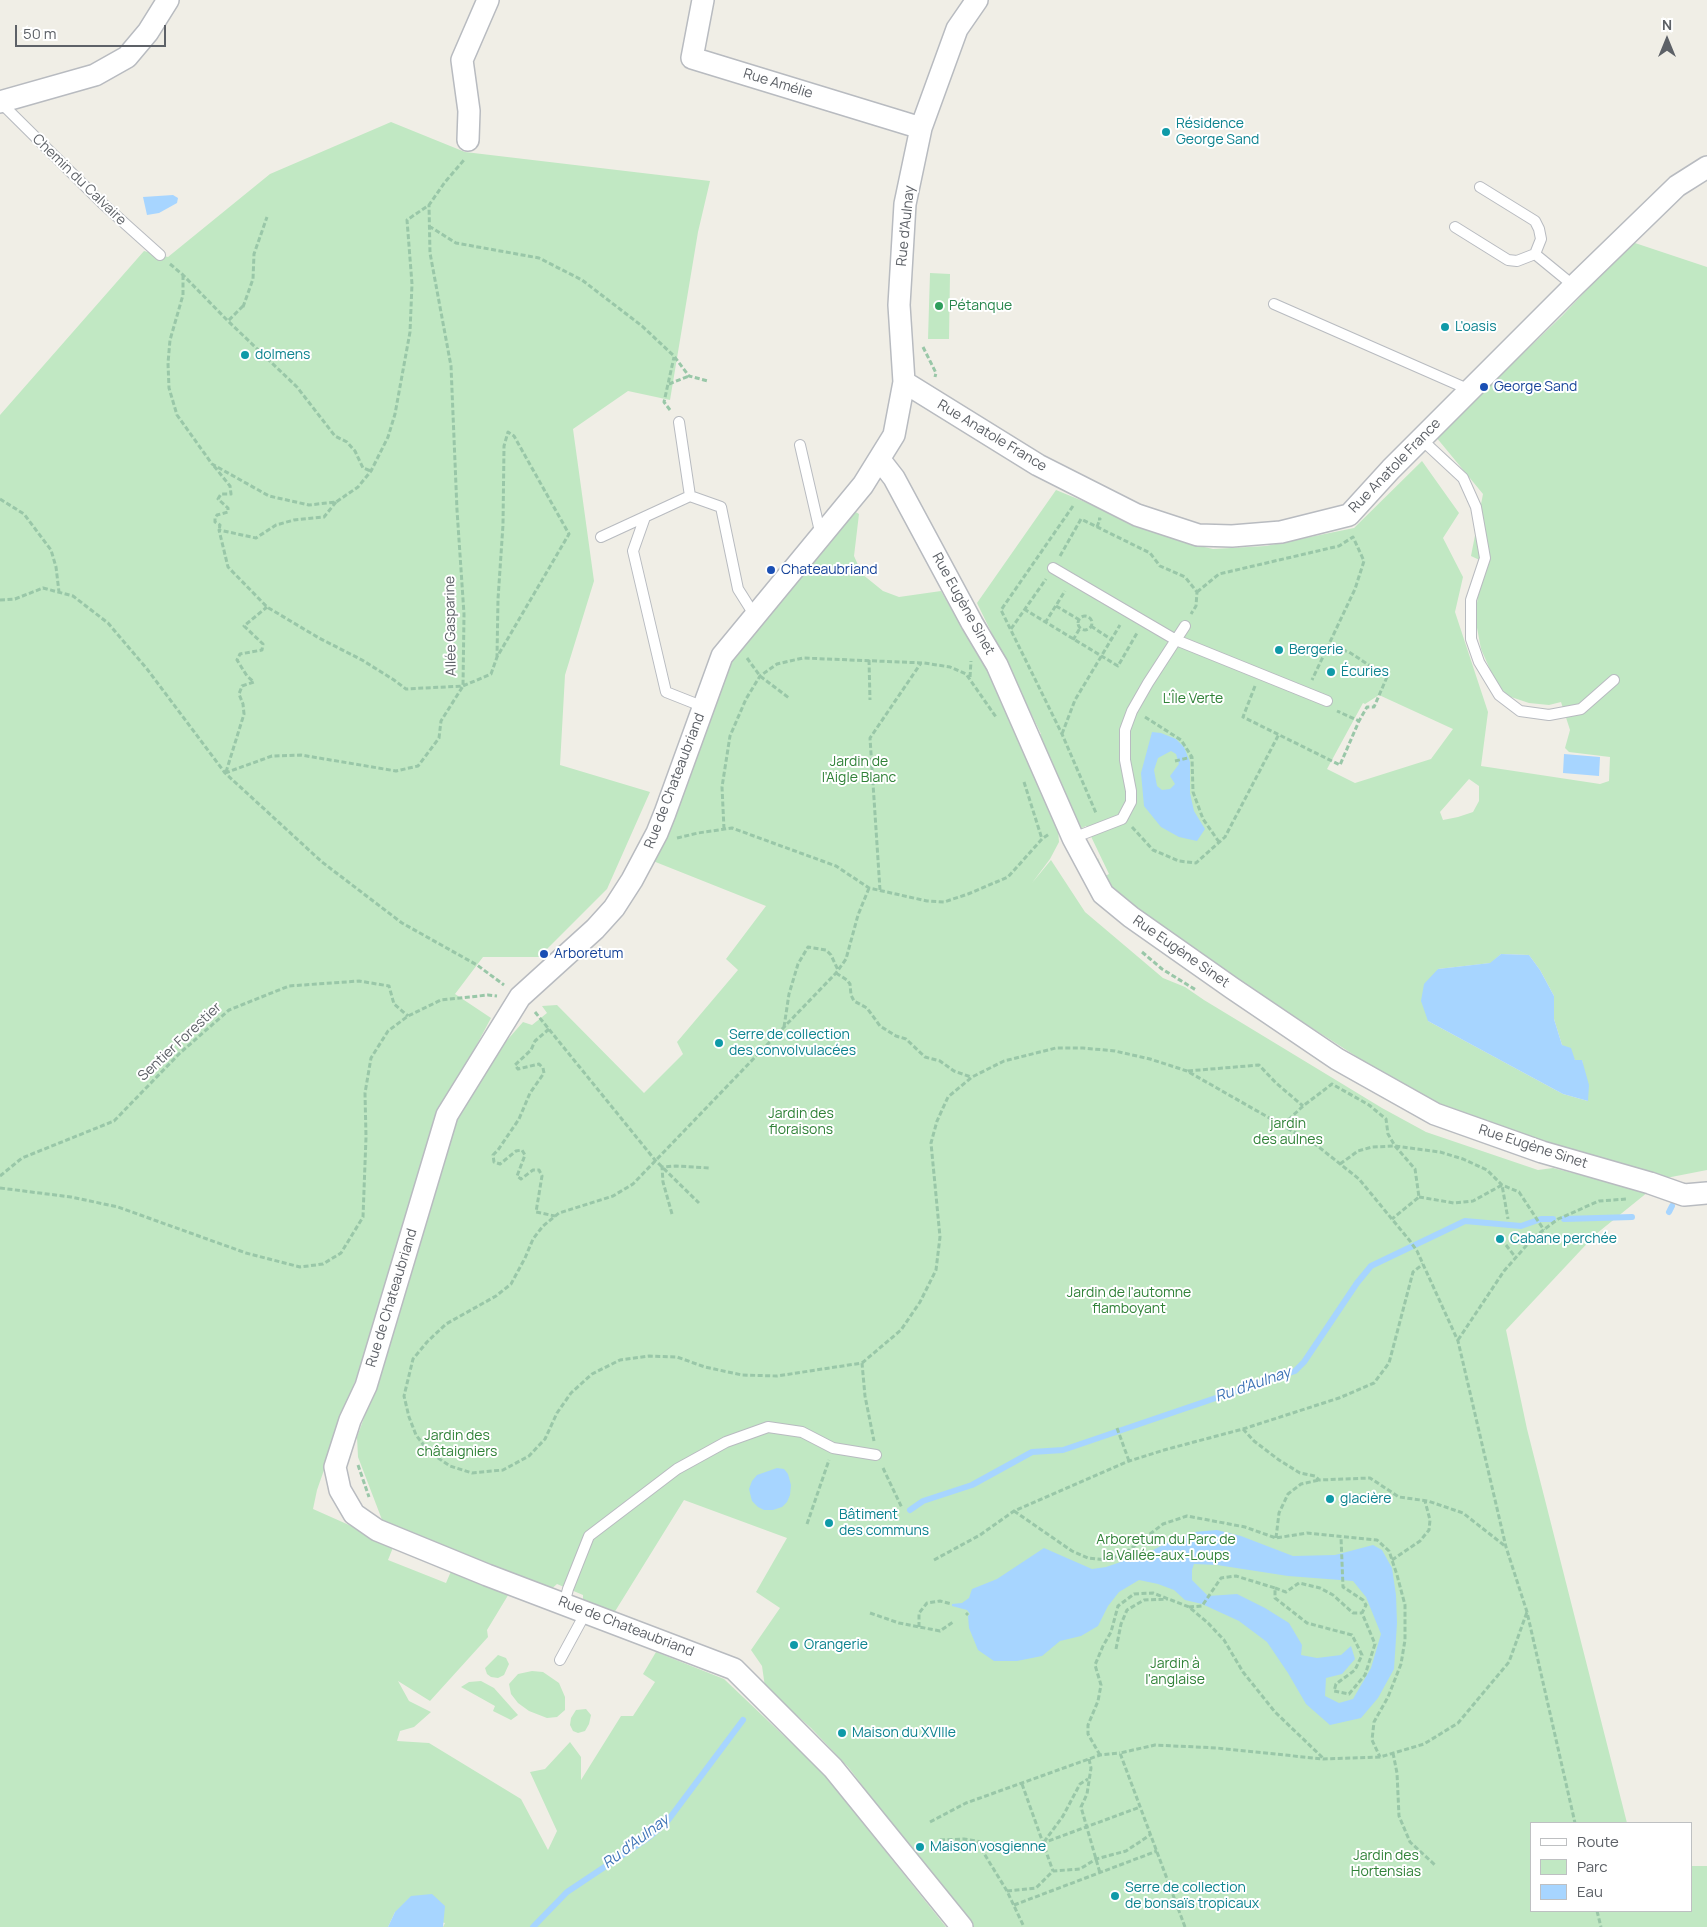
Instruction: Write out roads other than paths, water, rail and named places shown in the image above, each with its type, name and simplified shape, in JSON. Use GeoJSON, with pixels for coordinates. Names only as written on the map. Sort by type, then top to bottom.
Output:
{"type":"FeatureCollection","features":[{"type":"Feature","properties":{"kind":"street"},"geometry":{"type":"LineString","coordinates":[[0,102],[95,75],[127,57],[148,32],[168,0]]}},
{"type":"Feature","properties":{"kind":"street"},"geometry":{"type":"LineString","coordinates":[[468,140],[468,111],[462,60],[488,0]]}},
{"type":"Feature","properties":{"kind":"street","name":"Rue Amélie"},"geometry":{"type":"LineString","coordinates":[[703,0],[692,58],[921,128]]}},
{"type":"Feature","properties":{"kind":"street","name":"Rue d'Aulnay"},"geometry":{"type":"LineString","coordinates":[[880,460],[894,435],[904,382],[899,305],[905,204],[921,128],[957,29],[977,0]]}},
{"type":"Feature","properties":{"kind":"street","name":"Rue Anatole France"},"geometry":{"type":"LineString","coordinates":[[904,382],[1038,465],[1138,515],[1198,535],[1232,536],[1281,532],[1350,515],[1421,439],[1574,286],[1677,186],[1707,166]]}},
{"type":"Feature","properties":{"kind":"street","name":"Rue de Chateaubriand"},"geometry":{"type":"LineString","coordinates":[[880,460],[863,485],[722,656],[657,833],[632,880],[614,908],[570,952],[520,997],[447,1115],[366,1386],[346,1432],[335,1467],[340,1490],[354,1514],[378,1530],[487,1575],[734,1669],[833,1768],[962,1927]]}},
{"type":"Feature","properties":{"kind":"street","name":"Rue Eugène Sinet"},"geometry":{"type":"LineString","coordinates":[[880,460],[894,478],[972,623],[997,664],[1072,835],[1103,894],[1131,917],[1337,1059],[1435,1114],[1542,1152],[1654,1184],[1684,1195],[1707,1193]]}},
{"type":"Feature","properties":{"kind":"lane","name":"Chemin du Calvaire"},"geometry":{"type":"LineString","coordinates":[[0,102],[102,203],[160,255]]}},
{"type":"Feature","properties":{"kind":"lane"},"geometry":{"type":"LineString","coordinates":[[1455,226],[1508,260],[1517,262],[1534,254],[1540,239],[1539,229],[1535,222],[1480,186]]}},
{"type":"Feature","properties":{"kind":"lane"},"geometry":{"type":"LineString","coordinates":[[1534,254],[1574,286]]}},
{"type":"Feature","properties":{"kind":"lane"},"geometry":{"type":"LineString","coordinates":[[1274,304],[1470,390]]}},
{"type":"Feature","properties":{"kind":"lane"},"geometry":{"type":"LineString","coordinates":[[679,422],[690,496]]}},
{"type":"Feature","properties":{"kind":"lane"},"geometry":{"type":"LineString","coordinates":[[1421,439],[1463,478],[1476,506],[1485,558],[1471,600],[1471,639],[1478,662],[1499,695],[1520,711],[1549,715],[1581,708],[1614,680]]}},
{"type":"Feature","properties":{"kind":"lane"},"geometry":{"type":"LineString","coordinates":[[800,445],[821,536]]}},
{"type":"Feature","properties":{"kind":"lane"},"geometry":{"type":"LineString","coordinates":[[601,537],[690,496],[721,507],[738,588],[755,616]]}},
{"type":"Feature","properties":{"kind":"lane"},"geometry":{"type":"LineString","coordinates":[[645,517],[633,551],[666,692],[704,706]]}},
{"type":"Feature","properties":{"kind":"lane"},"geometry":{"type":"LineString","coordinates":[[1053,568],[1176,640],[1327,701]]}},
{"type":"Feature","properties":{"kind":"lane"},"geometry":{"type":"LineString","coordinates":[[1072,835],[1122,819],[1132,802],[1132,791],[1125,760],[1125,730],[1134,709],[1185,626]]}},
{"type":"Feature","properties":{"kind":"lane"},"geometry":{"type":"LineString","coordinates":[[564,1604],[589,1536],[677,1468],[726,1442],[768,1427],[802,1432],[833,1448],[876,1455]]}},
{"type":"Feature","properties":{"kind":"lane"},"geometry":{"type":"LineString","coordinates":[[560,1660],[586,1612]]}},
{"type":"Feature","properties":{"kind":"water"},"geometry":{"type":"Polygon","coordinates":[[[173,195],[178,198],[177,203],[159,213],[147,215],[143,197],[173,195]]]}},
{"type":"Feature","properties":{"kind":"water"},"geometry":{"type":"Polygon","coordinates":[[[1152,732],[1161,733],[1176,739],[1184,747],[1190,762],[1190,793],[1194,811],[1205,829],[1197,841],[1179,837],[1161,827],[1144,806],[1141,773],[1152,732]],[[1171,751],[1158,758],[1154,770],[1157,786],[1162,790],[1170,789],[1175,784],[1170,776],[1179,764],[1176,754],[1171,751]]]}},
{"type":"Feature","properties":{"kind":"water"},"geometry":{"type":"Polygon","coordinates":[[[1564,754],[1600,757],[1599,776],[1563,773],[1564,754]]]}},
{"type":"Feature","properties":{"kind":"water"},"geometry":{"type":"Polygon","coordinates":[[[1501,954],[1529,955],[1540,970],[1554,996],[1554,1019],[1562,1045],[1571,1048],[1575,1060],[1582,1060],[1589,1085],[1588,1101],[1563,1094],[1428,1021],[1421,1001],[1424,984],[1438,969],[1490,963],[1501,954]]]}},
{"type":"Feature","properties":{"kind":"water"},"geometry":{"type":"Polygon","coordinates":[[[777,1468],[784,1469],[788,1474],[791,1485],[790,1495],[782,1507],[764,1510],[752,1501],[749,1489],[757,1475],[777,1468]]]}},
{"type":"Feature","properties":{"kind":"water"},"geometry":{"type":"Polygon","coordinates":[[[1217,1530],[1241,1536],[1293,1556],[1335,1555],[1373,1545],[1382,1550],[1392,1568],[1396,1595],[1397,1623],[1394,1669],[1378,1698],[1361,1718],[1330,1725],[1306,1704],[1267,1642],[1239,1621],[1202,1604],[1185,1600],[1174,1590],[1158,1584],[1139,1580],[1119,1592],[1108,1606],[1098,1626],[1081,1636],[1060,1641],[1042,1656],[1017,1661],[994,1661],[978,1650],[969,1628],[968,1616],[970,1614],[967,1610],[952,1606],[952,1604],[962,1603],[969,1598],[972,1589],[997,1579],[1044,1548],[1092,1569],[1106,1567],[1147,1553],[1194,1532],[1217,1530]],[[1194,1564],[1192,1580],[1208,1596],[1237,1594],[1289,1623],[1302,1645],[1301,1655],[1317,1658],[1341,1655],[1351,1646],[1355,1659],[1342,1674],[1326,1678],[1325,1696],[1339,1703],[1353,1699],[1371,1668],[1381,1634],[1366,1597],[1353,1581],[1288,1576],[1217,1565],[1194,1564]]]}},
{"type":"Feature","properties":{"kind":"water"},"geometry":{"type":"Polygon","coordinates":[[[432,1894],[445,1906],[443,1927],[388,1927],[395,1912],[411,1896],[432,1894]]]}},
{"type":"Feature","properties":{"kind":"waterway","name":"Ru d'Aulnay"},"geometry":{"type":"LineString","coordinates":[[1669,1212],[1672,1206]]}},
{"type":"Feature","properties":{"kind":"waterway","name":"Ru d'Aulnay"},"geometry":{"type":"LineString","coordinates":[[1564,1219],[1632,1217]]}},
{"type":"Feature","properties":{"kind":"waterway","name":"Ru d'Aulnay"},"geometry":{"type":"LineString","coordinates":[[910,1510],[923,1501],[972,1485],[1032,1452],[1063,1450],[1295,1371],[1304,1362],[1357,1283],[1371,1266],[1465,1221],[1521,1226],[1541,1219],[1553,1219]]}},
{"type":"Feature","properties":{"kind":"waterway","name":"Ru d'Aulnay"},"geometry":{"type":"LineString","coordinates":[[533,1927],[567,1892],[648,1838],[666,1823],[743,1720]]}},
{"type":"Feature","properties":{"kind":"place","name":"Résidence George Sand"},"geometry":{"type":"Point","coordinates":[1166,132]}},
{"type":"Feature","properties":{"kind":"place","name":"Pétanque"},"geometry":{"type":"Point","coordinates":[939,306]}},
{"type":"Feature","properties":{"kind":"place","name":"L'oasis"},"geometry":{"type":"Point","coordinates":[1445,327]}},
{"type":"Feature","properties":{"kind":"place","name":"dolmens"},"geometry":{"type":"Point","coordinates":[245,355]}},
{"type":"Feature","properties":{"kind":"place","name":"George Sand"},"geometry":{"type":"Point","coordinates":[1484,387]}},
{"type":"Feature","properties":{"kind":"place","name":"Chateaubriand"},"geometry":{"type":"Point","coordinates":[771,570]}},
{"type":"Feature","properties":{"kind":"place","name":"Bergerie"},"geometry":{"type":"Point","coordinates":[1279,650]}},
{"type":"Feature","properties":{"kind":"place","name":"Écuries"},"geometry":{"type":"Point","coordinates":[1331,672]}},
{"type":"Feature","properties":{"kind":"place","name":"Arboretum"},"geometry":{"type":"Point","coordinates":[544,954]}},
{"type":"Feature","properties":{"kind":"place","name":"Serre de collection des convolvulacées"},"geometry":{"type":"Point","coordinates":[719,1043]}},
{"type":"Feature","properties":{"kind":"place","name":"Cabane perchée"},"geometry":{"type":"Point","coordinates":[1500,1239]}},
{"type":"Feature","properties":{"kind":"place","name":"glacière"},"geometry":{"type":"Point","coordinates":[1330,1499]}},
{"type":"Feature","properties":{"kind":"place","name":"Bâtiment des communs"},"geometry":{"type":"Point","coordinates":[829,1523]}},
{"type":"Feature","properties":{"kind":"place","name":"Orangerie"},"geometry":{"type":"Point","coordinates":[794,1645]}},
{"type":"Feature","properties":{"kind":"place","name":"Maison du XVIIIe"},"geometry":{"type":"Point","coordinates":[842,1733]}},
{"type":"Feature","properties":{"kind":"place","name":"Maison vosgienne"},"geometry":{"type":"Point","coordinates":[920,1847]}},
{"type":"Feature","properties":{"kind":"place","name":"Serre de collection de bonsaïs tropicaux"},"geometry":{"type":"Point","coordinates":[1115,1896]}},
{"type":"Feature","properties":{"kind":"park label","name":"L'Île Verte"},"geometry":{"type":"Point","coordinates":[1193,699]}},
{"type":"Feature","properties":{"kind":"park label","name":"Jardin de l’Aigle Blanc"},"geometry":{"type":"Point","coordinates":[859,770]}},
{"type":"Feature","properties":{"kind":"park label","name":"Jardin des floraisons"},"geometry":{"type":"Point","coordinates":[801,1122]}},
{"type":"Feature","properties":{"kind":"park label","name":"jardin des aulnes"},"geometry":{"type":"Point","coordinates":[1288,1132]}},
{"type":"Feature","properties":{"kind":"park label","name":"Jardin de l'automne flamboyant"},"geometry":{"type":"Point","coordinates":[1129,1302]}},
{"type":"Feature","properties":{"kind":"park label","name":"Jardin des châtaigniers"},"geometry":{"type":"Point","coordinates":[457,1444]}},
{"type":"Feature","properties":{"kind":"park label","name":"Arboretum du Parc de la Vallée-aux-Loups"},"geometry":{"type":"Point","coordinates":[1166,1548]}},
{"type":"Feature","properties":{"kind":"park label","name":"Jardin à l'anglaise"},"geometry":{"type":"Point","coordinates":[1175,1672]}},
{"type":"Feature","properties":{"kind":"park label","name":"Jardin des Hortensias"},"geometry":{"type":"Point","coordinates":[1386,1864]}}]}
